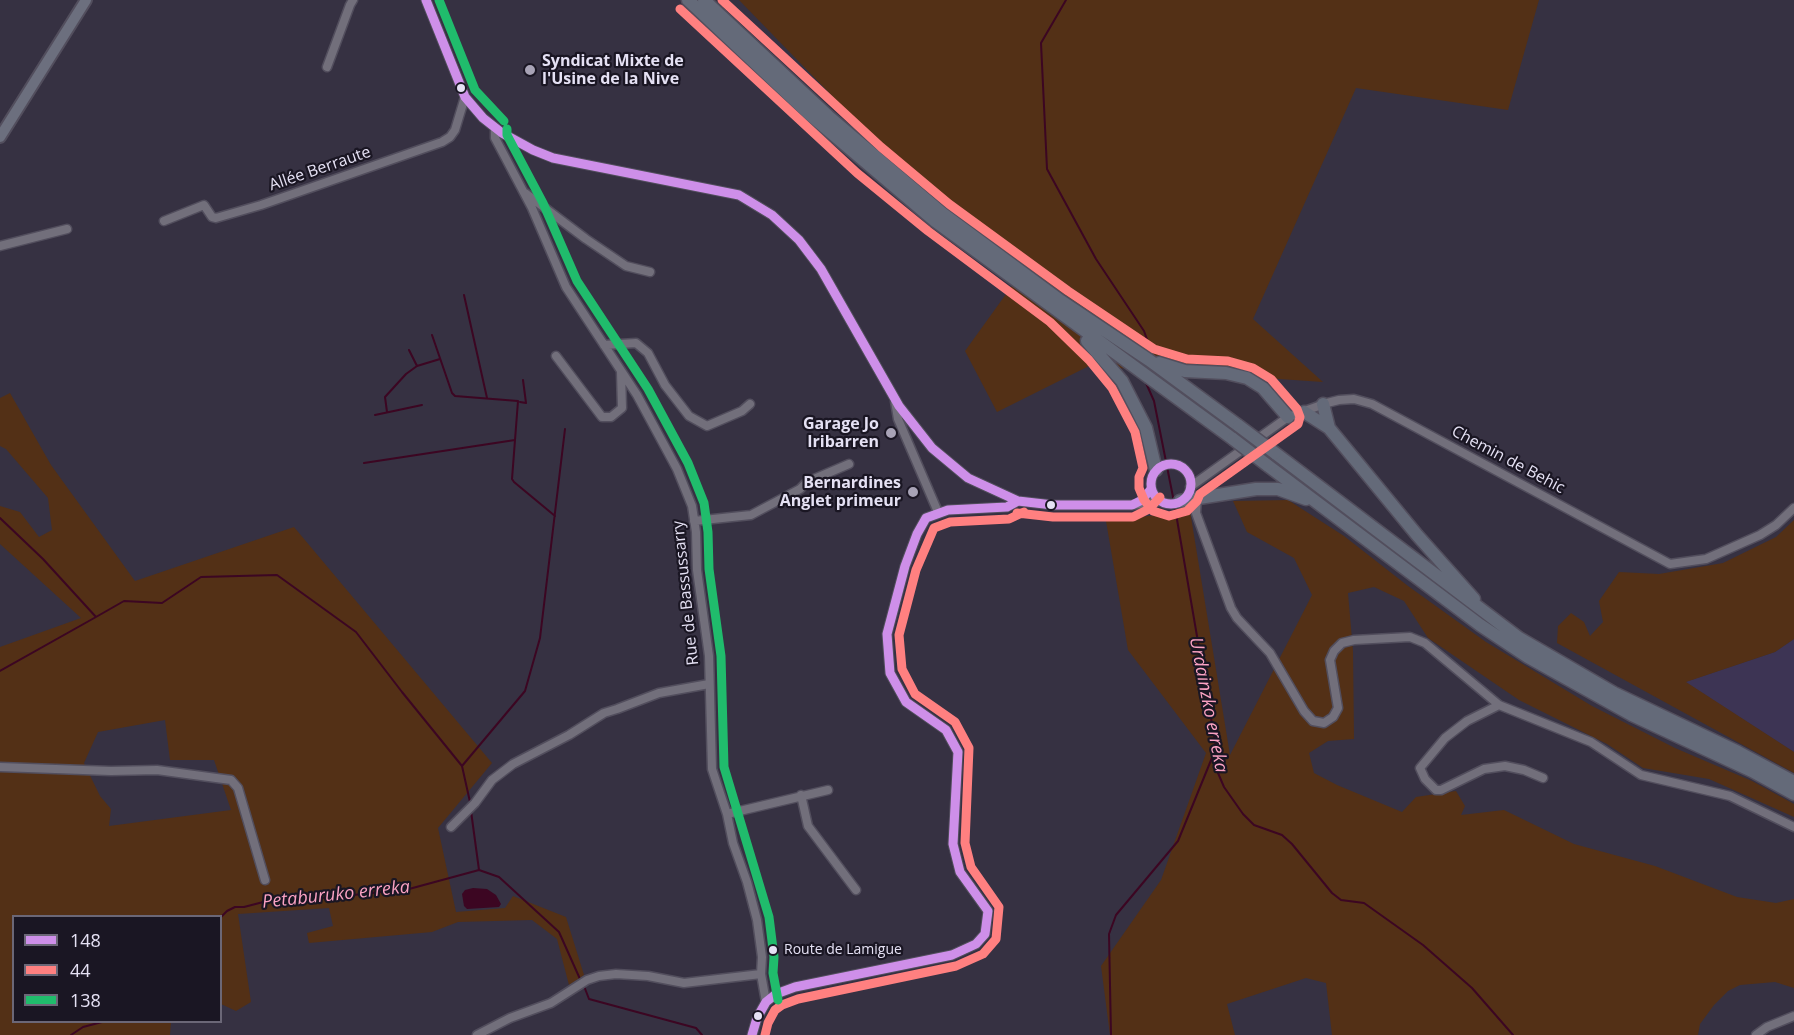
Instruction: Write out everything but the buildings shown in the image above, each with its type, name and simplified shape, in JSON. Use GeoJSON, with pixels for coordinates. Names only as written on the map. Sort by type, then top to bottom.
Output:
{"type":"FeatureCollection","features":[{"type":"Feature","properties":{"kind":"highway"},"geometry":{"type":"LineString","coordinates":[[688,0],[809,114],[865,164],[935,221],[1324,506],[1480,625],[1528,657],[1632,714],[1752,771],[1794,794]]}},
{"type":"Feature","properties":{"kind":"highway"},"geometry":{"type":"LineString","coordinates":[[704,0],[828,116],[942,213],[1061,301],[1149,360],[1239,426],[1495,622],[1614,693],[1720,743],[1794,782]]}},
{"type":"Feature","properties":{"kind":"highway"},"geometry":{"type":"LineString","coordinates":[[1058,313],[1098,352],[1122,381],[1163,466]]}},
{"type":"Feature","properties":{"kind":"highway"},"geometry":{"type":"LineString","coordinates":[[1149,360],[1185,371],[1226,373],[1247,378],[1263,388],[1287,417]]}},
{"type":"Feature","properties":{"kind":"highway"},"geometry":{"type":"LineString","coordinates":[[1323,404],[1329,428]]}},
{"type":"Feature","properties":{"kind":"highway"},"geometry":{"type":"LineString","coordinates":[[1304,412],[1329,428],[1417,535],[1495,622]]}},
{"type":"Feature","properties":{"kind":"highway"},"geometry":{"type":"LineString","coordinates":[[1172,502],[1194,492],[1278,489],[1324,506]]}},
{"type":"Feature","properties":{"kind":"main road"},"geometry":{"type":"LineString","coordinates":[[0,137],[86,0]]}},
{"type":"Feature","properties":{"kind":"street"},"geometry":{"type":"LineString","coordinates":[[327,66],[353,0]]}},
{"type":"Feature","properties":{"kind":"street"},"geometry":{"type":"LineString","coordinates":[[426,0],[465,97],[495,129],[553,158],[739,195],[772,215],[799,240],[821,269],[844,306],[894,399],[932,448],[968,478],[1018,501],[1053,505],[1132,505],[1172,502]]}},
{"type":"Feature","properties":{"kind":"street","name":"Allée Berraute"},"geometry":{"type":"LineString","coordinates":[[164,222],[204,205],[212,217],[216,218],[305,190],[442,142],[455,130],[465,97]]}},
{"type":"Feature","properties":{"kind":"street","name":"Rue de Bassussarry"},"geometry":{"type":"LineString","coordinates":[[495,129],[495,138],[499,147],[524,192],[566,287],[637,395],[677,469],[692,506],[697,570],[709,656],[712,769],[727,814]]}},
{"type":"Feature","properties":{"kind":"street"},"geometry":{"type":"LineString","coordinates":[[524,192],[626,266],[650,272]]}},
{"type":"Feature","properties":{"kind":"street"},"geometry":{"type":"LineString","coordinates":[[0,246],[67,229]]}},
{"type":"Feature","properties":{"kind":"street"},"geometry":{"type":"LineString","coordinates":[[604,345],[636,343],[648,353],[665,385],[689,416],[707,426],[741,411],[750,404]]}},
{"type":"Feature","properties":{"kind":"street"},"geometry":{"type":"LineString","coordinates":[[556,356],[602,417],[611,417],[622,408],[621,371]]}},
{"type":"Feature","properties":{"kind":"street"},"geometry":{"type":"LineString","coordinates":[[894,399],[898,419],[938,512]]}},
{"type":"Feature","properties":{"kind":"street","name":"Chemin de Behic"},"geometry":{"type":"LineString","coordinates":[[1194,492],[1209,473],[1287,417],[1323,404],[1354,399],[1372,404],[1670,564],[1706,559],[1760,535],[1776,525],[1794,508]]}},
{"type":"Feature","properties":{"kind":"street"},"geometry":{"type":"LineString","coordinates":[[694,521],[751,515],[800,489],[807,482],[849,464]]}},
{"type":"Feature","properties":{"kind":"street"},"geometry":{"type":"LineString","coordinates":[[1132,505],[1142,500],[1151,489],[1151,479],[1163,466],[1183,468],[1188,474],[1194,492],[1196,513],[1231,608],[1237,618],[1270,653],[1304,711],[1313,721],[1324,723],[1333,717],[1338,708],[1330,660],[1334,651],[1342,643],[1354,640],[1410,637],[1425,643],[1499,705],[1591,742],[1641,775],[1730,796],[1794,827]]}},
{"type":"Feature","properties":{"kind":"street"},"geometry":{"type":"LineString","coordinates":[[1188,474],[1209,473]]}},
{"type":"Feature","properties":{"kind":"street"},"geometry":{"type":"LineString","coordinates":[[1151,489],[1172,502]]}},
{"type":"Feature","properties":{"kind":"street"},"geometry":{"type":"LineString","coordinates":[[752,1035],[757,1018],[766,1002],[776,994],[795,987],[962,952],[976,944],[985,934],[988,911],[960,872],[953,844],[958,752],[946,730],[906,702],[890,673],[887,634],[905,566],[917,534],[926,518],[948,510],[1007,507],[1018,501]]}},
{"type":"Feature","properties":{"kind":"street"},"geometry":{"type":"LineString","coordinates":[[451,827],[475,804],[492,780],[513,764],[569,735],[604,712],[617,710],[659,693],[709,684]]}},
{"type":"Feature","properties":{"kind":"street"},"geometry":{"type":"LineString","coordinates":[[1499,705],[1467,721],[1445,738],[1420,768],[1425,778],[1436,790],[1442,790],[1472,773],[1494,767],[1505,766],[1524,770],[1543,778]]}},
{"type":"Feature","properties":{"kind":"street"},"geometry":{"type":"LineString","coordinates":[[0,767],[111,771],[157,770],[231,780],[238,788],[265,880]]}},
{"type":"Feature","properties":{"kind":"street"},"geometry":{"type":"LineString","coordinates":[[766,1002],[761,974],[762,957],[757,920],[733,843],[727,814],[828,789]]}},
{"type":"Feature","properties":{"kind":"street"},"geometry":{"type":"LineString","coordinates":[[801,795],[808,826],[856,890]]}},
{"type":"Feature","properties":{"kind":"street"},"geometry":{"type":"LineString","coordinates":[[477,1035],[510,1018],[552,1002],[587,980],[599,976],[616,974],[648,976],[684,983],[761,974]]}},
{"type":"Feature","properties":{"kind":"street"},"geometry":{"type":"LineString","coordinates":[[1756,1035],[1767,1027],[1794,1016]]}},
{"type":"Feature","properties":{"kind":"shaded area"},"geometry":{"type":"Polygon","coordinates":[[[739,0],[1539,0],[1508,110],[1356,88],[1253,319],[1323,382],[1089,366],[997,412],[965,351],[1014,283],[739,0]]]}},
{"type":"Feature","properties":{"kind":"shaded area"},"geometry":{"type":"Polygon","coordinates":[[[10,393],[51,465],[135,581],[294,527],[492,763],[438,828],[456,912],[505,908],[513,896],[566,917],[584,975],[569,985],[557,939],[532,920],[458,922],[432,932],[309,943],[307,933],[333,926],[329,908],[238,914],[251,1002],[236,1011],[222,1004],[222,915],[12,915],[12,1023],[171,1023],[170,1035],[0,1035],[0,647],[81,618],[0,544],[0,506],[20,512],[39,537],[52,530],[48,498],[6,449],[0,446],[0,398],[10,393]],[[165,720],[98,732],[84,763],[100,796],[111,809],[109,826],[231,810],[214,760],[170,760],[165,720]]]}},
{"type":"Feature","properties":{"kind":"shaded area"},"geometry":{"type":"Polygon","coordinates":[[[1288,500],[1344,536],[1486,642],[1592,706],[1675,748],[1752,781],[1794,804],[1794,817],[1709,779],[1643,768],[1607,744],[1519,700],[1428,638],[1404,601],[1374,587],[1348,593],[1353,651],[1354,739],[1328,741],[1309,753],[1314,773],[1402,812],[1416,797],[1456,791],[1465,806],[1461,815],[1504,810],[1574,844],[1655,866],[1737,897],[1776,903],[1794,899],[1794,988],[1775,982],[1740,985],[1728,991],[1714,1005],[1700,1024],[1698,1035],[1332,1035],[1326,983],[1306,978],[1227,1004],[1235,1035],[1110,1035],[1101,966],[1161,880],[1206,753],[1128,650],[1106,521],[1190,511],[1230,755],[1312,595],[1294,558],[1247,532],[1233,501],[1288,500]]]}},
{"type":"Feature","properties":{"kind":"shaded area"},"geometry":{"type":"Polygon","coordinates":[[[1794,520],[1794,639],[1775,652],[1686,682],[1794,752],[1794,773],[1557,643],[1558,626],[1571,613],[1584,622],[1590,636],[1603,622],[1599,601],[1619,572],[1659,574],[1723,563],[1776,537],[1794,520]]]}},
{"type":"Feature","properties":{"kind":"shaded area"},"geometry":{"type":"Polygon","coordinates":[[[1794,639],[1794,752],[1685,682],[1775,652],[1794,639]]]}},
{"type":"Feature","properties":{"kind":"shaded area"},"geometry":{"type":"Polygon","coordinates":[[[487,889],[496,895],[501,904],[499,907],[467,909],[464,906],[462,894],[465,890],[487,889]]]}},
{"type":"Feature","properties":{"kind":"waterway","name":"Urdainzko erreka"},"geometry":{"type":"LineString","coordinates":[[1066,0],[1041,43],[1047,169],[1096,259],[1144,331],[1149,345]]}},
{"type":"Feature","properties":{"kind":"waterway"},"geometry":{"type":"LineString","coordinates":[[464,295],[487,398]]}},
{"type":"Feature","properties":{"kind":"waterway"},"geometry":{"type":"LineString","coordinates":[[432,335],[455,396],[518,401],[512,479],[555,516]]}},
{"type":"Feature","properties":{"kind":"waterway"},"geometry":{"type":"LineString","coordinates":[[409,350],[417,366]]}},
{"type":"Feature","properties":{"kind":"waterway"},"geometry":{"type":"LineString","coordinates":[[387,412],[385,397],[406,374],[417,366],[440,359]]}},
{"type":"Feature","properties":{"kind":"waterway"},"geometry":{"type":"LineString","coordinates":[[520,402],[526,403],[523,380]]}},
{"type":"Feature","properties":{"kind":"waterway","name":"Urdainzko erreka"},"geometry":{"type":"LineString","coordinates":[[1146,383],[1154,401],[1174,502],[1216,747],[1218,773],[1224,787],[1243,814],[1254,825],[1282,835],[1292,844],[1332,893],[1341,900],[1364,903],[1423,945],[1472,988],[1513,1035]]}},
{"type":"Feature","properties":{"kind":"waterway"},"geometry":{"type":"LineString","coordinates":[[375,415],[422,405]]}},
{"type":"Feature","properties":{"kind":"waterway"},"geometry":{"type":"LineString","coordinates":[[462,766],[525,691],[540,638],[565,429]]}},
{"type":"Feature","properties":{"kind":"waterway"},"geometry":{"type":"LineString","coordinates":[[364,463],[515,440]]}},
{"type":"Feature","properties":{"kind":"waterway"},"geometry":{"type":"LineString","coordinates":[[0,518],[43,559],[96,617],[124,601],[162,603],[201,577],[277,575],[356,632],[462,766],[470,802]]}},
{"type":"Feature","properties":{"kind":"waterway"},"geometry":{"type":"LineString","coordinates":[[0,671],[96,617]]}},
{"type":"Feature","properties":{"kind":"waterway"},"geometry":{"type":"LineString","coordinates":[[1111,1035],[1109,934],[1116,915],[1178,841],[1216,748]]}},
{"type":"Feature","properties":{"kind":"waterway"},"geometry":{"type":"LineString","coordinates":[[471,811],[479,870]]}},
{"type":"Feature","properties":{"kind":"waterway","name":"Petaburuko erreka"},"geometry":{"type":"LineString","coordinates":[[222,916],[235,907],[267,901],[325,898],[409,889],[479,870],[499,877],[559,932],[580,979]]}},
{"type":"Feature","properties":{"kind":"waterway","name":"Petaburuko erreka"},"geometry":{"type":"LineString","coordinates":[[584,986],[589,999],[696,1028],[702,1035]]}},
{"type":"Feature","properties":{"kind":"waterway","name":"Petaburuko erreka"},"geometry":{"type":"LineString","coordinates":[[71,1035],[83,1027],[98,1023]]}},
{"type":"Feature","properties":{"kind":"transit line","name":"148"},"geometry":{"type":"LineString","coordinates":[[426,0],[465,97],[483,118],[502,133],[553,158],[739,195],[772,215],[799,240],[821,269],[899,406],[932,448],[968,478],[1018,501],[1053,505],[1132,505],[1142,500],[1151,489]]}},
{"type":"Feature","properties":{"kind":"transit line","name":"138"},"geometry":{"type":"LineString","coordinates":[[439,0],[475,90],[504,121]]}},
{"type":"Feature","properties":{"kind":"transit line","name":"44"},"geometry":{"type":"LineString","coordinates":[[680,9],[857,173],[928,231],[1050,322],[1089,360],[1112,388],[1135,432],[1143,468],[1139,477],[1139,488],[1144,500],[1153,511],[1169,516],[1187,511],[1197,501],[1200,494],[1298,424],[1300,417],[1297,409],[1271,379],[1253,368],[1228,361],[1187,359],[1154,349],[1068,291],[949,204],[881,147],[722,0]]}},
{"type":"Feature","properties":{"kind":"transit line","name":"138"},"geometry":{"type":"LineString","coordinates":[[507,129],[507,135],[543,203],[577,281],[648,389],[688,463],[704,503],[709,569],[721,656],[724,767],[769,917],[774,957],[773,973],[778,1000]]}},
{"type":"Feature","properties":{"kind":"transit line","name":"148"},"geometry":{"type":"LineString","coordinates":[[1171,464],[1185,470],[1191,484],[1185,498],[1171,504],[1157,498],[1151,484],[1157,470],[1171,464]]}},
{"type":"Feature","properties":{"kind":"transit line","name":"44"},"geometry":{"type":"LineString","coordinates":[[1017,513],[1053,517],[1133,517],[1149,509],[1160,497]]}},
{"type":"Feature","properties":{"kind":"transit line","name":"148"},"geometry":{"type":"LineString","coordinates":[[752,1035],[757,1018],[766,1002],[776,994],[795,987],[952,955],[976,944],[985,934],[988,911],[960,872],[953,844],[958,752],[946,730],[906,702],[890,673],[887,634],[905,566],[917,534],[926,518],[948,510],[1007,507],[1018,501]]}},
{"type":"Feature","properties":{"kind":"transit line","name":"44"},"geometry":{"type":"LineString","coordinates":[[765,1035],[775,1010],[782,1005],[798,999],[956,966],[983,954],[996,939],[999,907],[971,867],[965,843],[969,748],[955,722],[915,694],[902,669],[899,635],[916,570],[934,528],[950,522],[1009,519],[1024,512]]}},
{"type":"Feature","properties":{"kind":"place","name":"Syndicat Mixte de l'Usine de la Nive"},"geometry":{"type":"Point","coordinates":[530,70]}},
{"type":"Feature","properties":{"kind":"place","name":"Garage Jo Iribarren"},"geometry":{"type":"Point","coordinates":[891,433]}},
{"type":"Feature","properties":{"kind":"place","name":"Bernardines Anglet primeur"},"geometry":{"type":"Point","coordinates":[913,492]}},
{"type":"Feature","properties":{"kind":"place","name":"Route de Lamigue"},"geometry":{"type":"Point","coordinates":[773,950]}}]}
